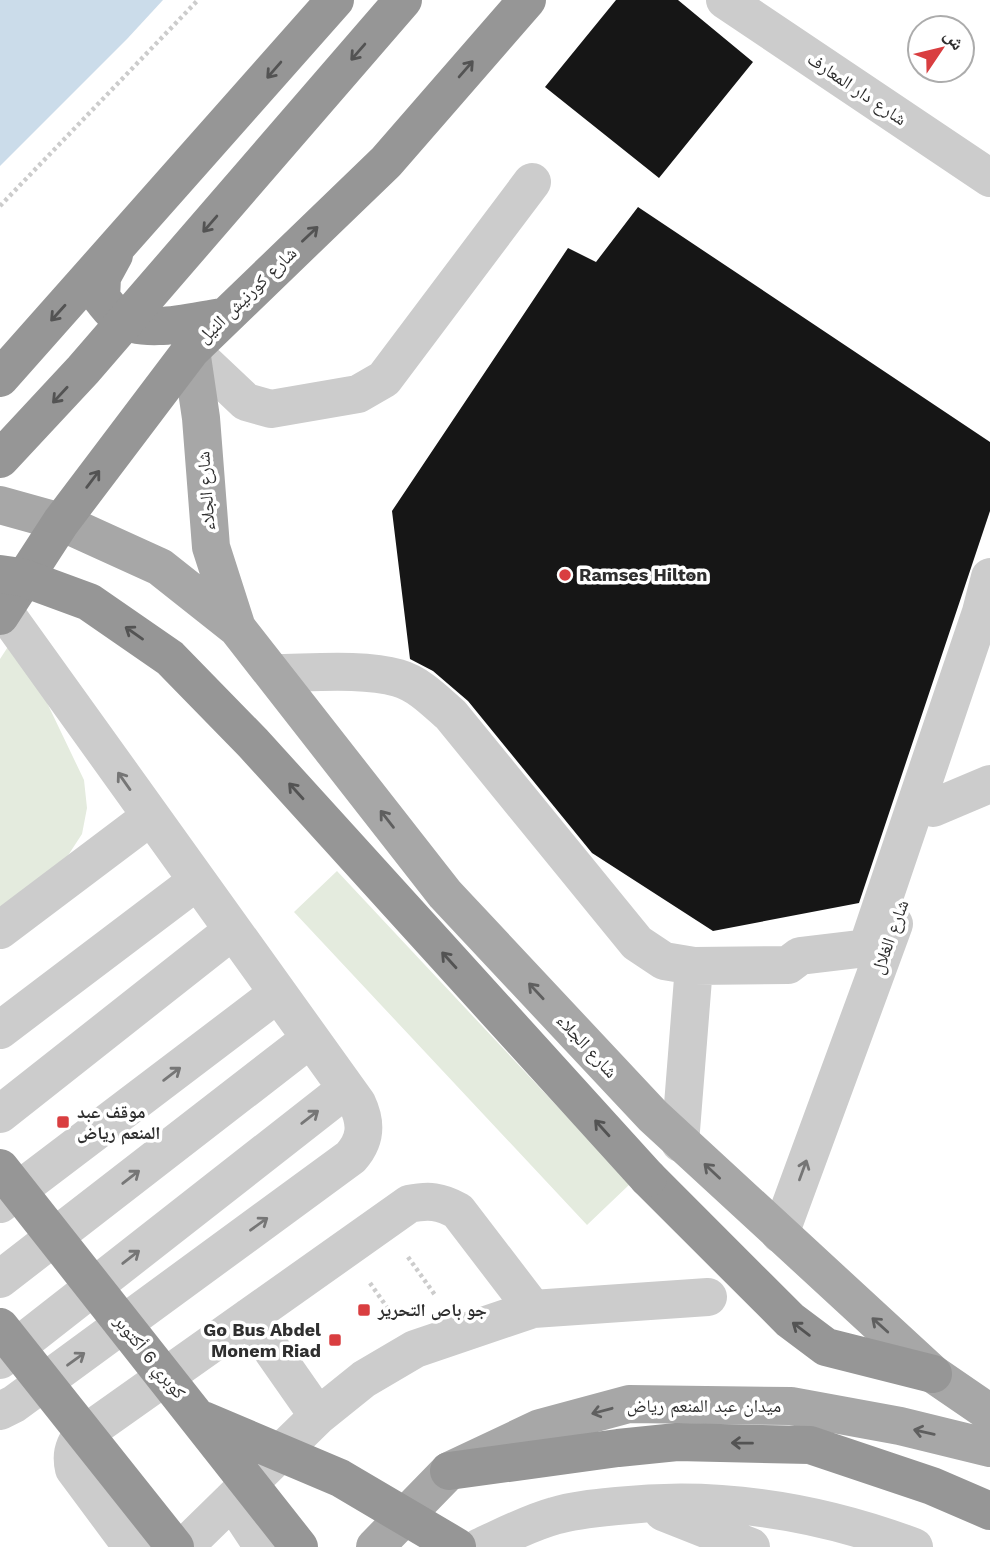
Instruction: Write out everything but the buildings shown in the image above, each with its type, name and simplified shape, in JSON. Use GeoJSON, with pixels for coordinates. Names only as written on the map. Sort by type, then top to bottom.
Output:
{"type":"FeatureCollection","features":[{"type":"Feature","properties":{"kind":"highway"},"geometry":{"type":"LineString","coordinates":[[0,378],[335,0]]}},
{"type":"Feature","properties":{"kind":"highway"},"geometry":{"type":"LineString","coordinates":[[0,458],[83,370],[403,0]]}},
{"type":"Feature","properties":{"kind":"highway","name":"شارع كورنيش النيل"},"geometry":{"type":"LineString","coordinates":[[2,614],[61,522],[191,350],[222,317],[386,162],[527,0]]}},
{"type":"Feature","properties":{"kind":"highway"},"geometry":{"type":"LineString","coordinates":[[118,247],[102,277],[101,298],[120,319],[134,325],[156,327],[222,317]]}},
{"type":"Feature","properties":{"kind":"highway"},"geometry":{"type":"LineString","coordinates":[[0,574],[21,577],[89,601],[170,658],[253,743],[648,1178],[790,1320],[826,1347],[933,1374]]}},
{"type":"Feature","properties":{"kind":"highway","name":"كوبري 6 أكتوبر"},"geometry":{"type":"LineString","coordinates":[[0,1168],[299,1547]]}},
{"type":"Feature","properties":{"kind":"highway"},"geometry":{"type":"LineString","coordinates":[[0,1327],[175,1547]]}},
{"type":"Feature","properties":{"kind":"highway"},"geometry":{"type":"LineString","coordinates":[[200,1419],[340,1478],[457,1547]]}},
{"type":"Feature","properties":{"kind":"highway"},"geometry":{"type":"LineString","coordinates":[[449,1471],[677,1442],[810,1445],[932,1486],[990,1511]]}},
{"type":"Feature","properties":{"kind":"main road","name":"شارع الجلاء"},"geometry":{"type":"LineString","coordinates":[[191,350],[201,418],[211,547],[237,628]]}},
{"type":"Feature","properties":{"kind":"main road","name":"شارع الجلاء"},"geometry":{"type":"LineString","coordinates":[[0,505],[61,522],[160,567],[237,628],[445,894],[653,1116],[933,1374],[990,1413]]}},
{"type":"Feature","properties":{"kind":"main road","name":"ميدان عبد المنعم رياض"},"geometry":{"type":"LineString","coordinates":[[375,1547],[449,1471],[540,1428],[629,1404],[791,1406],[900,1426],[990,1448]]}},
{"type":"Feature","properties":{"kind":"street","name":"شارع دار المعارف"},"geometry":{"type":"LineString","coordinates":[[725,0],[990,178]]}},
{"type":"Feature","properties":{"kind":"street"},"geometry":{"type":"LineString","coordinates":[[191,350],[246,402],[271,409],[358,394],[384,379],[532,182]]}},
{"type":"Feature","properties":{"kind":"street"},"geometry":{"type":"LineString","coordinates":[[273,673],[368,674],[399,678],[427,693],[451,715],[637,943],[664,961],[694,966],[788,965],[800,956],[874,953],[990,577]]}},
{"type":"Feature","properties":{"kind":"street"},"geometry":{"type":"LineString","coordinates":[[0,1411],[14,1404],[351,1157],[364,1137],[365,1125],[357,1103],[2,614]]}},
{"type":"Feature","properties":{"kind":"street","name":"شارع الغلال"},"geometry":{"type":"LineString","coordinates":[[780,1234],[874,953],[933,808],[990,636]]}},
{"type":"Feature","properties":{"kind":"street"},"geometry":{"type":"LineString","coordinates":[[933,808],[990,784]]}},
{"type":"Feature","properties":{"kind":"street"},"geometry":{"type":"LineString","coordinates":[[0,930],[150,817]]}},
{"type":"Feature","properties":{"kind":"street"},"geometry":{"type":"LineString","coordinates":[[0,1030],[197,881]]}},
{"type":"Feature","properties":{"kind":"street"},"geometry":{"type":"LineString","coordinates":[[0,1114],[232,931]]}},
{"type":"Feature","properties":{"kind":"street"},"geometry":{"type":"LineString","coordinates":[[680,1143],[694,966]]}},
{"type":"Feature","properties":{"kind":"street"},"geometry":{"type":"LineString","coordinates":[[0,1203],[277,994]]}},
{"type":"Feature","properties":{"kind":"street"},"geometry":{"type":"LineString","coordinates":[[0,1279],[310,1038]]}},
{"type":"Feature","properties":{"kind":"street"},"geometry":{"type":"LineString","coordinates":[[0,1360],[346,1089]]}},
{"type":"Feature","properties":{"kind":"street"},"geometry":{"type":"LineString","coordinates":[[132,1547],[74,1469],[74,1447],[88,1430],[409,1204],[426,1200],[443,1202],[458,1211],[533,1309]]}},
{"type":"Feature","properties":{"kind":"street"},"geometry":{"type":"LineString","coordinates":[[184,1547],[318,1416],[364,1378],[415,1349],[533,1309],[708,1297]]}},
{"type":"Feature","properties":{"kind":"street"},"geometry":{"type":"LineString","coordinates":[[249,1317],[318,1416]]}},
{"type":"Feature","properties":{"kind":"street"},"geometry":{"type":"LineString","coordinates":[[232,1500],[263,1547]]}},
{"type":"Feature","properties":{"kind":"street"},"geometry":{"type":"LineString","coordinates":[[480,1547],[554,1515],[638,1504],[710,1503],[782,1510],[864,1529],[914,1547]]}},
{"type":"Feature","properties":{"kind":"street"},"geometry":{"type":"LineString","coordinates":[[638,1504],[751,1547]]}},
{"type":"Feature","properties":{"kind":"path"},"geometry":{"type":"LineString","coordinates":[[0,206],[198,0]]}},
{"type":"Feature","properties":{"kind":"path"},"geometry":{"type":"LineString","coordinates":[[383,1222],[461,1332]]}},
{"type":"Feature","properties":{"kind":"path"},"geometry":{"type":"LineString","coordinates":[[346,1248],[415,1349]]}},
{"type":"Feature","properties":{"kind":"shaded area"},"geometry":{"type":"Polygon","coordinates":[[[15,636],[84,780],[87,808],[82,834],[67,857],[0,908],[0,659],[15,636]]]}},
{"type":"Feature","properties":{"kind":"shaded area"},"geometry":{"type":"Polygon","coordinates":[[[337,871],[630,1184],[587,1225],[294,912],[337,871]]]}},
{"type":"Feature","properties":{"kind":"water"},"geometry":{"type":"Polygon","coordinates":[[[0,0],[163,0],[0,166],[0,0]]]}},
{"type":"Feature","properties":{"kind":"place","name":"Ramses Hilton"},"geometry":{"type":"Point","coordinates":[565,575]}},
{"type":"Feature","properties":{"kind":"place","name":"موقف عبد المنعم رياض"},"geometry":{"type":"Point","coordinates":[63,1122]}},
{"type":"Feature","properties":{"kind":"place","name":"جو باص التحرير"},"geometry":{"type":"Point","coordinates":[364,1310]}},
{"type":"Feature","properties":{"kind":"place","name":"Go Bus Abdel Monem Riad"},"geometry":{"type":"Point","coordinates":[335,1340]}}]}
